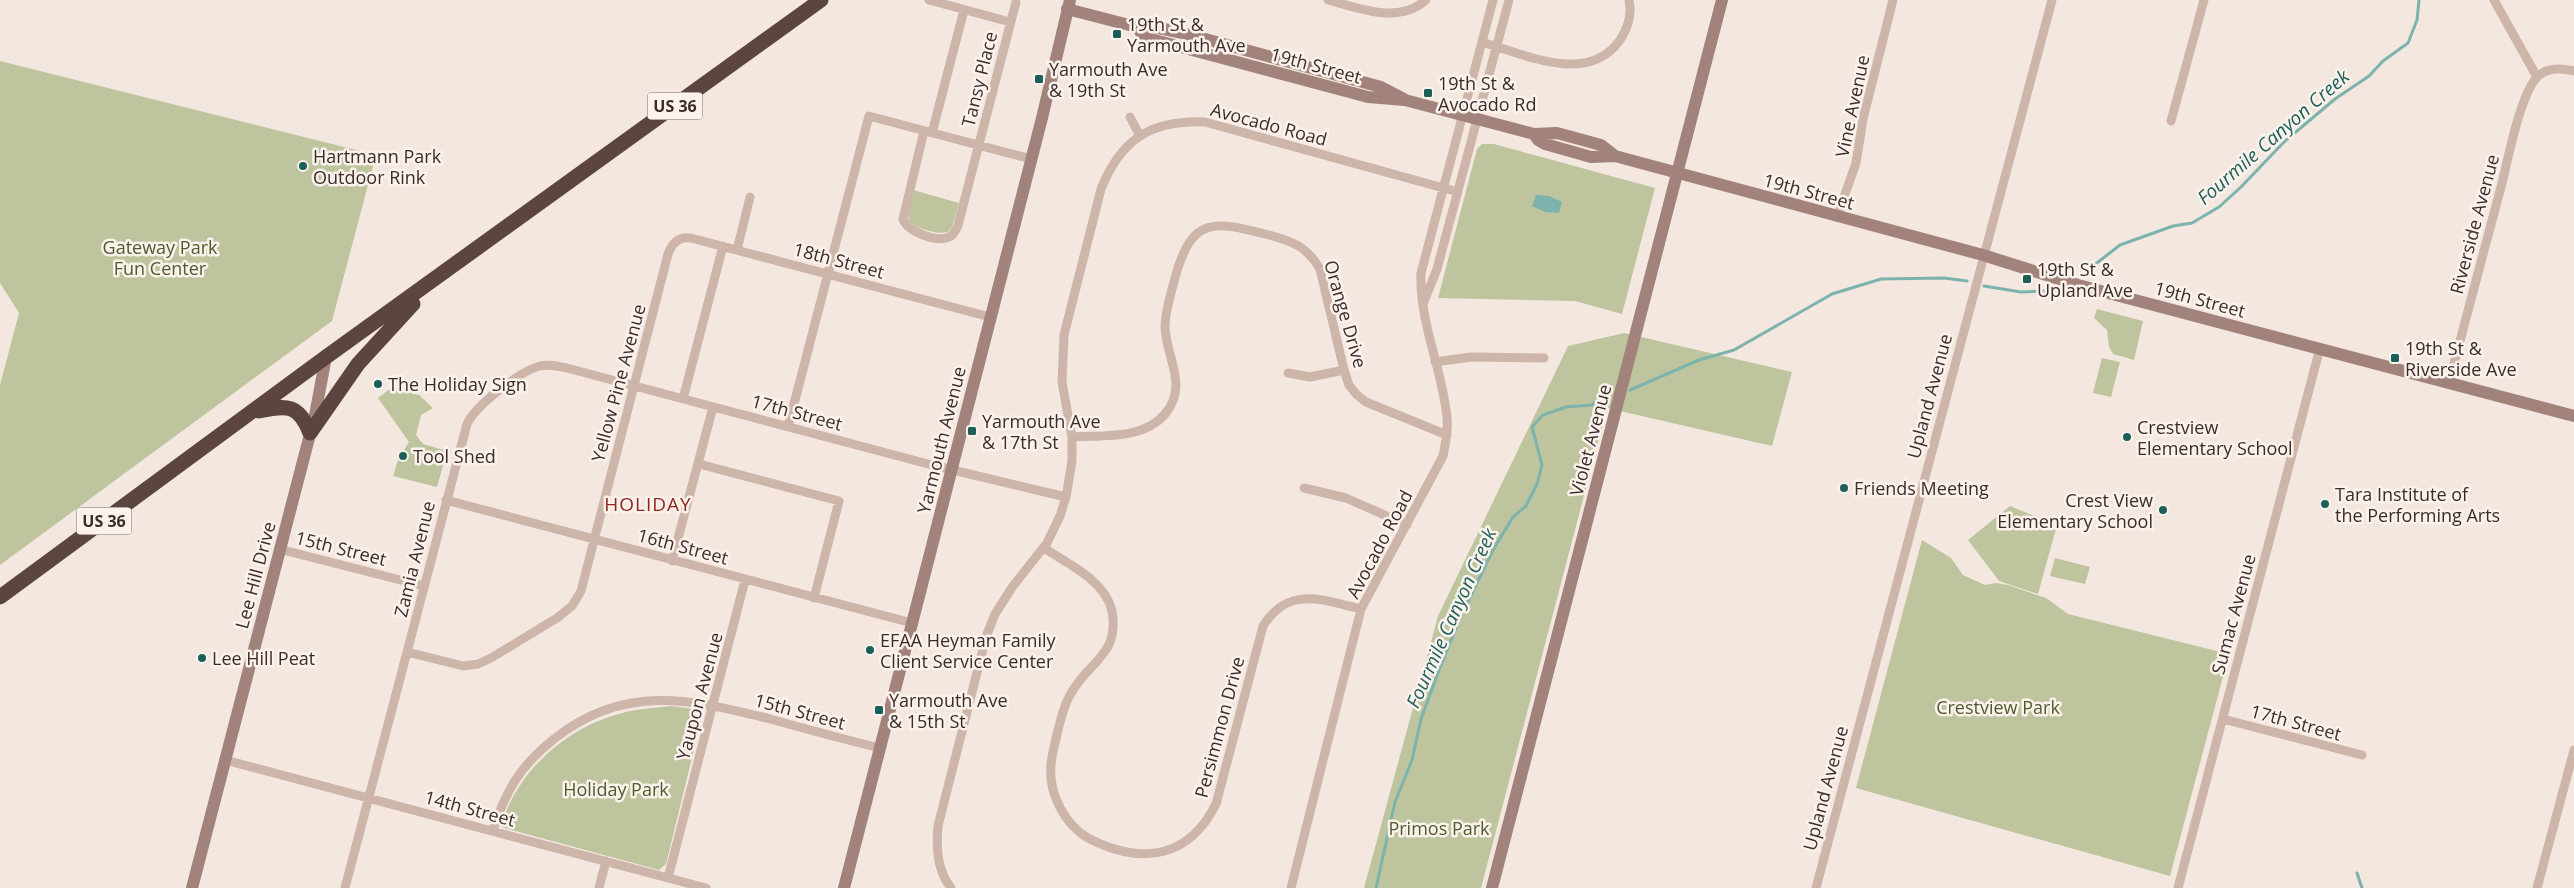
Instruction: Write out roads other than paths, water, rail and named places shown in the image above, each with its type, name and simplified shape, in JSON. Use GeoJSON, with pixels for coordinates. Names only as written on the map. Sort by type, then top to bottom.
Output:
{"type":"FeatureCollection","features":[{"type":"Feature","properties":{"kind":"highway","name":"US 36"},"geometry":{"type":"LineString","coordinates":[[0,597],[255,412],[326,357],[433,282],[821,0]]}},
{"type":"Feature","properties":{"kind":"highway"},"geometry":{"type":"LineString","coordinates":[[310,434],[358,364],[433,282]]}},
{"type":"Feature","properties":{"kind":"highway"},"geometry":{"type":"LineString","coordinates":[[255,412],[288,407],[304,417],[310,434]]}},
{"type":"Feature","properties":{"kind":"street","name":"Tansy Place"},"geometry":{"type":"LineString","coordinates":[[929,0],[1010,22]]}},
{"type":"Feature","properties":{"kind":"street"},"geometry":{"type":"LineString","coordinates":[[1328,0],[1381,13],[1418,12],[1426,0]]}},
{"type":"Feature","properties":{"kind":"street","name":"Avocado Road"},"geometry":{"type":"LineString","coordinates":[[1291,888],[1361,609],[1440,463],[1447,435],[1447,411],[1423,305],[1421,273],[1493,0]]}},
{"type":"Feature","properties":{"kind":"street"},"geometry":{"type":"LineString","coordinates":[[1423,305],[1437,269],[1509,0]]}},
{"type":"Feature","properties":{"kind":"street"},"geometry":{"type":"LineString","coordinates":[[1482,42],[1570,65],[1608,59],[1623,36],[1628,23],[1630,0]]}},
{"type":"Feature","properties":{"kind":"street","name":"Violet Avenue"},"geometry":{"type":"LineString","coordinates":[[1492,888],[1722,0]]}},
{"type":"Feature","properties":{"kind":"street","name":"Vine Avenue"},"geometry":{"type":"LineString","coordinates":[[1837,217],[1856,163],[1863,119],[1893,0]]}},
{"type":"Feature","properties":{"kind":"street","name":"Upland Avenue"},"geometry":{"type":"LineString","coordinates":[[1816,888],[2052,0]]}},
{"type":"Feature","properties":{"kind":"street"},"geometry":{"type":"LineString","coordinates":[[2171,121],[2204,0]]}},
{"type":"Feature","properties":{"kind":"street"},"geometry":{"type":"LineString","coordinates":[[2494,0],[2537,77],[2551,69],[2564,68],[2574,71]]}},
{"type":"Feature","properties":{"kind":"street","name":"Tansy Place"},"geometry":{"type":"LineString","coordinates":[[964,10],[903,219],[912,230],[935,237],[946,238],[956,231],[1016,2]]}},
{"type":"Feature","properties":{"kind":"street","name":"19th Street"},"geometry":{"type":"LineString","coordinates":[[1069,4],[1136,28],[1146,37],[1161,42],[1360,95],[1405,100],[1478,119],[1534,134],[1541,142],[1591,157],[1615,156],[1983,255],[2078,285],[2574,416]]}},
{"type":"Feature","properties":{"kind":"street","name":"Yarmouth Avenue"},"geometry":{"type":"LineString","coordinates":[[844,888],[1069,4]]}},
{"type":"Feature","properties":{"kind":"street","name":"Riverside Avenue"},"geometry":{"type":"LineString","coordinates":[[2449,382],[2514,136],[2530,87],[2537,77]]}},
{"type":"Feature","properties":{"kind":"street"},"geometry":{"type":"LineString","coordinates":[[788,427],[869,116],[1031,159]]}},
{"type":"Feature","properties":{"kind":"street"},"geometry":{"type":"LineString","coordinates":[[1130,116],[1140,136]]}},
{"type":"Feature","properties":{"kind":"street","name":"Avocado Road"},"geometry":{"type":"LineString","coordinates":[[946,886],[939,865],[936,843],[938,826],[986,637],[996,614],[1012,586],[1044,548],[1060,516],[1066,497],[1072,461],[1072,438],[1062,411],[1064,335],[1101,189],[1110,167],[1120,153],[1140,136],[1164,124],[1181,121],[1204,122],[1458,192]]}},
{"type":"Feature","properties":{"kind":"street"},"geometry":{"type":"LineString","coordinates":[[737,250],[750,197]]}},
{"type":"Feature","properties":{"kind":"street","name":"Orange Drive"},"geometry":{"type":"LineString","coordinates":[[1072,438],[1134,433],[1151,426],[1165,414],[1172,402],[1177,376],[1167,342],[1167,310],[1182,252],[1189,242],[1209,227],[1226,224],[1287,239],[1299,244],[1312,255],[1320,270],[1349,386],[1366,402],[1447,435]]}},
{"type":"Feature","properties":{"kind":"street","name":"18th Street"},"geometry":{"type":"LineString","coordinates":[[679,239],[691,238],[723,246],[990,317]]}},
{"type":"Feature","properties":{"kind":"street","name":"Yellow Pine Avenue"},"geometry":{"type":"LineString","coordinates":[[407,652],[468,666],[490,658],[557,618],[572,606],[581,591],[668,254],[672,246],[679,239]]}},
{"type":"Feature","properties":{"kind":"street"},"geometry":{"type":"LineString","coordinates":[[683,399],[723,246]]}},
{"type":"Feature","properties":{"kind":"street","name":"Sumac Avenue"},"geometry":{"type":"LineString","coordinates":[[2178,888],[2320,348]]}},
{"type":"Feature","properties":{"kind":"street","name":"Lee Hill Drive"},"geometry":{"type":"LineString","coordinates":[[192,888],[310,434],[322,385],[326,357]]}},
{"type":"Feature","properties":{"kind":"street"},"geometry":{"type":"LineString","coordinates":[[1435,362],[1471,357],[1544,358]]}},
{"type":"Feature","properties":{"kind":"street","name":"Zamia Avenue"},"geometry":{"type":"LineString","coordinates":[[345,888],[446,500],[470,417],[479,407],[523,374],[539,366],[554,366],[634,386]]}},
{"type":"Feature","properties":{"kind":"street"},"geometry":{"type":"LineString","coordinates":[[1288,373],[1310,377],[1344,370]]}},
{"type":"Feature","properties":{"kind":"street","name":"17th Street"},"geometry":{"type":"LineString","coordinates":[[634,386],[1066,497]]}},
{"type":"Feature","properties":{"kind":"street"},"geometry":{"type":"LineString","coordinates":[[672,560],[713,407]]}},
{"type":"Feature","properties":{"kind":"street"},"geometry":{"type":"LineString","coordinates":[[699,464],[839,501],[814,598]]}},
{"type":"Feature","properties":{"kind":"street"},"geometry":{"type":"LineString","coordinates":[[1304,488],[1346,498],[1407,525]]}},
{"type":"Feature","properties":{"kind":"street","name":"16th Street"},"geometry":{"type":"LineString","coordinates":[[446,500],[912,623]]}},
{"type":"Feature","properties":{"kind":"street","name":"Persimmon Drive"},"geometry":{"type":"LineString","coordinates":[[1044,548],[1095,582],[1104,592],[1112,609],[1113,628],[1104,654],[1081,679],[1063,708],[1051,763],[1055,796],[1072,824],[1084,835],[1099,843],[1134,854],[1158,852],[1181,844],[1199,831],[1209,819],[1216,804],[1263,626],[1270,615],[1279,607],[1303,598],[1361,609]]}},
{"type":"Feature","properties":{"kind":"street","name":"15th Street"},"geometry":{"type":"LineString","coordinates":[[279,549],[424,586]]}},
{"type":"Feature","properties":{"kind":"street","name":"Yaupon Avenue"},"geometry":{"type":"LineString","coordinates":[[668,878],[746,580]]}},
{"type":"Feature","properties":{"kind":"street","name":"15th Street"},"geometry":{"type":"LineString","coordinates":[[494,831],[503,800],[521,772],[552,740],[577,723],[611,708],[639,701],[674,699],[713,705],[880,748]]}},
{"type":"Feature","properties":{"kind":"street","name":"17th Street"},"geometry":{"type":"LineString","coordinates":[[2222,719],[2362,755]]}},
{"type":"Feature","properties":{"kind":"street"},"geometry":{"type":"LineString","coordinates":[[2537,888],[2574,750]]}},
{"type":"Feature","properties":{"kind":"street","name":"14th Street"},"geometry":{"type":"LineString","coordinates":[[224,760],[706,888]]}},
{"type":"Feature","properties":{"kind":"street"},"geometry":{"type":"LineString","coordinates":[[599,888],[606,861]]}},
{"type":"Feature","properties":{"kind":"water"},"geometry":{"type":"Polygon","coordinates":[[[1536,195],[1549,196],[1562,202],[1559,213],[1545,212],[1532,206],[1536,195]]]}},
{"type":"Feature","properties":{"kind":"waterway","name":"Fourmile Canyon Creek"},"geometry":{"type":"LineString","coordinates":[[2084,273],[2120,245],[2173,226],[2192,223],[2219,207],[2284,142],[2335,99],[2369,76],[2383,61],[2408,43],[2417,20],[2419,0]]}},
{"type":"Feature","properties":{"kind":"waterway","name":"Fourmile Canyon Creek"},"geometry":{"type":"LineString","coordinates":[[1630,390],[1699,360],[1734,350],[1832,294],[1881,279],[1944,278],[1967,281]]}},
{"type":"Feature","properties":{"kind":"waterway","name":"Fourmile Canyon Creek"},"geometry":{"type":"LineString","coordinates":[[1984,286],[2021,292],[2064,290]]}},
{"type":"Feature","properties":{"kind":"waterway","name":"Fourmile Canyon Creek"},"geometry":{"type":"LineString","coordinates":[[1376,888],[1395,802],[1412,760],[1421,719],[1439,670],[1460,618],[1493,550],[1513,517],[1526,506],[1537,484],[1542,465],[1532,427],[1543,415],[1566,407],[1592,405],[1611,390]]}},
{"type":"Feature","properties":{"kind":"waterway"},"geometry":{"type":"LineString","coordinates":[[2357,873],[2362,888]]}},
{"type":"Feature","properties":{"kind":"place","name":"19th St & Yarmouth Ave"},"geometry":{"type":"Point","coordinates":[1117,34]}},
{"type":"Feature","properties":{"kind":"place","name":"Yarmouth Ave & 19th St"},"geometry":{"type":"Point","coordinates":[1039,79]}},
{"type":"Feature","properties":{"kind":"place","name":"19th St & Avocado Rd"},"geometry":{"type":"Point","coordinates":[1428,93]}},
{"type":"Feature","properties":{"kind":"place","name":"Hartmann Park Outdoor Rink"},"geometry":{"type":"Point","coordinates":[303,166]}},
{"type":"Feature","properties":{"kind":"place","name":"19th St & Upland Ave"},"geometry":{"type":"Point","coordinates":[2027,279]}},
{"type":"Feature","properties":{"kind":"place","name":"19th St & Riverside Ave"},"geometry":{"type":"Point","coordinates":[2395,358]}},
{"type":"Feature","properties":{"kind":"place","name":"The Holiday Sign"},"geometry":{"type":"Point","coordinates":[378,384]}},
{"type":"Feature","properties":{"kind":"place","name":"Yarmouth Ave & 17th St"},"geometry":{"type":"Point","coordinates":[972,431]}},
{"type":"Feature","properties":{"kind":"place","name":"Crestview Elementary School"},"geometry":{"type":"Point","coordinates":[2127,437]}},
{"type":"Feature","properties":{"kind":"place","name":"Tool Shed"},"geometry":{"type":"Point","coordinates":[403,456]}},
{"type":"Feature","properties":{"kind":"place","name":"Friends Meeting"},"geometry":{"type":"Point","coordinates":[1844,488]}},
{"type":"Feature","properties":{"kind":"place","name":"Tara Institute of the Performing Arts"},"geometry":{"type":"Point","coordinates":[2325,504]}},
{"type":"Feature","properties":{"kind":"place","name":"Crest View Elementary School"},"geometry":{"type":"Point","coordinates":[2163,510]}},
{"type":"Feature","properties":{"kind":"place","name":"EFAA Heyman Family Client Service Center"},"geometry":{"type":"Point","coordinates":[870,650]}},
{"type":"Feature","properties":{"kind":"place","name":"Lee Hill Peat"},"geometry":{"type":"Point","coordinates":[202,658]}},
{"type":"Feature","properties":{"kind":"place","name":"Yarmouth Ave & 15th St"},"geometry":{"type":"Point","coordinates":[879,710]}},
{"type":"Feature","properties":{"kind":"district","name":"HOLIDAY"},"geometry":{"type":"Point","coordinates":[648,504]}},
{"type":"Feature","properties":{"kind":"park label","name":"Gateway Park Fun Center"},"geometry":{"type":"Point","coordinates":[160,257]}},
{"type":"Feature","properties":{"kind":"park label","name":"Crestview Park"},"geometry":{"type":"Point","coordinates":[1998,707]}},
{"type":"Feature","properties":{"kind":"park label","name":"Holiday Park"},"geometry":{"type":"Point","coordinates":[616,789]}},
{"type":"Feature","properties":{"kind":"park label","name":"Primos Park"},"geometry":{"type":"Point","coordinates":[1439,828]}}]}
